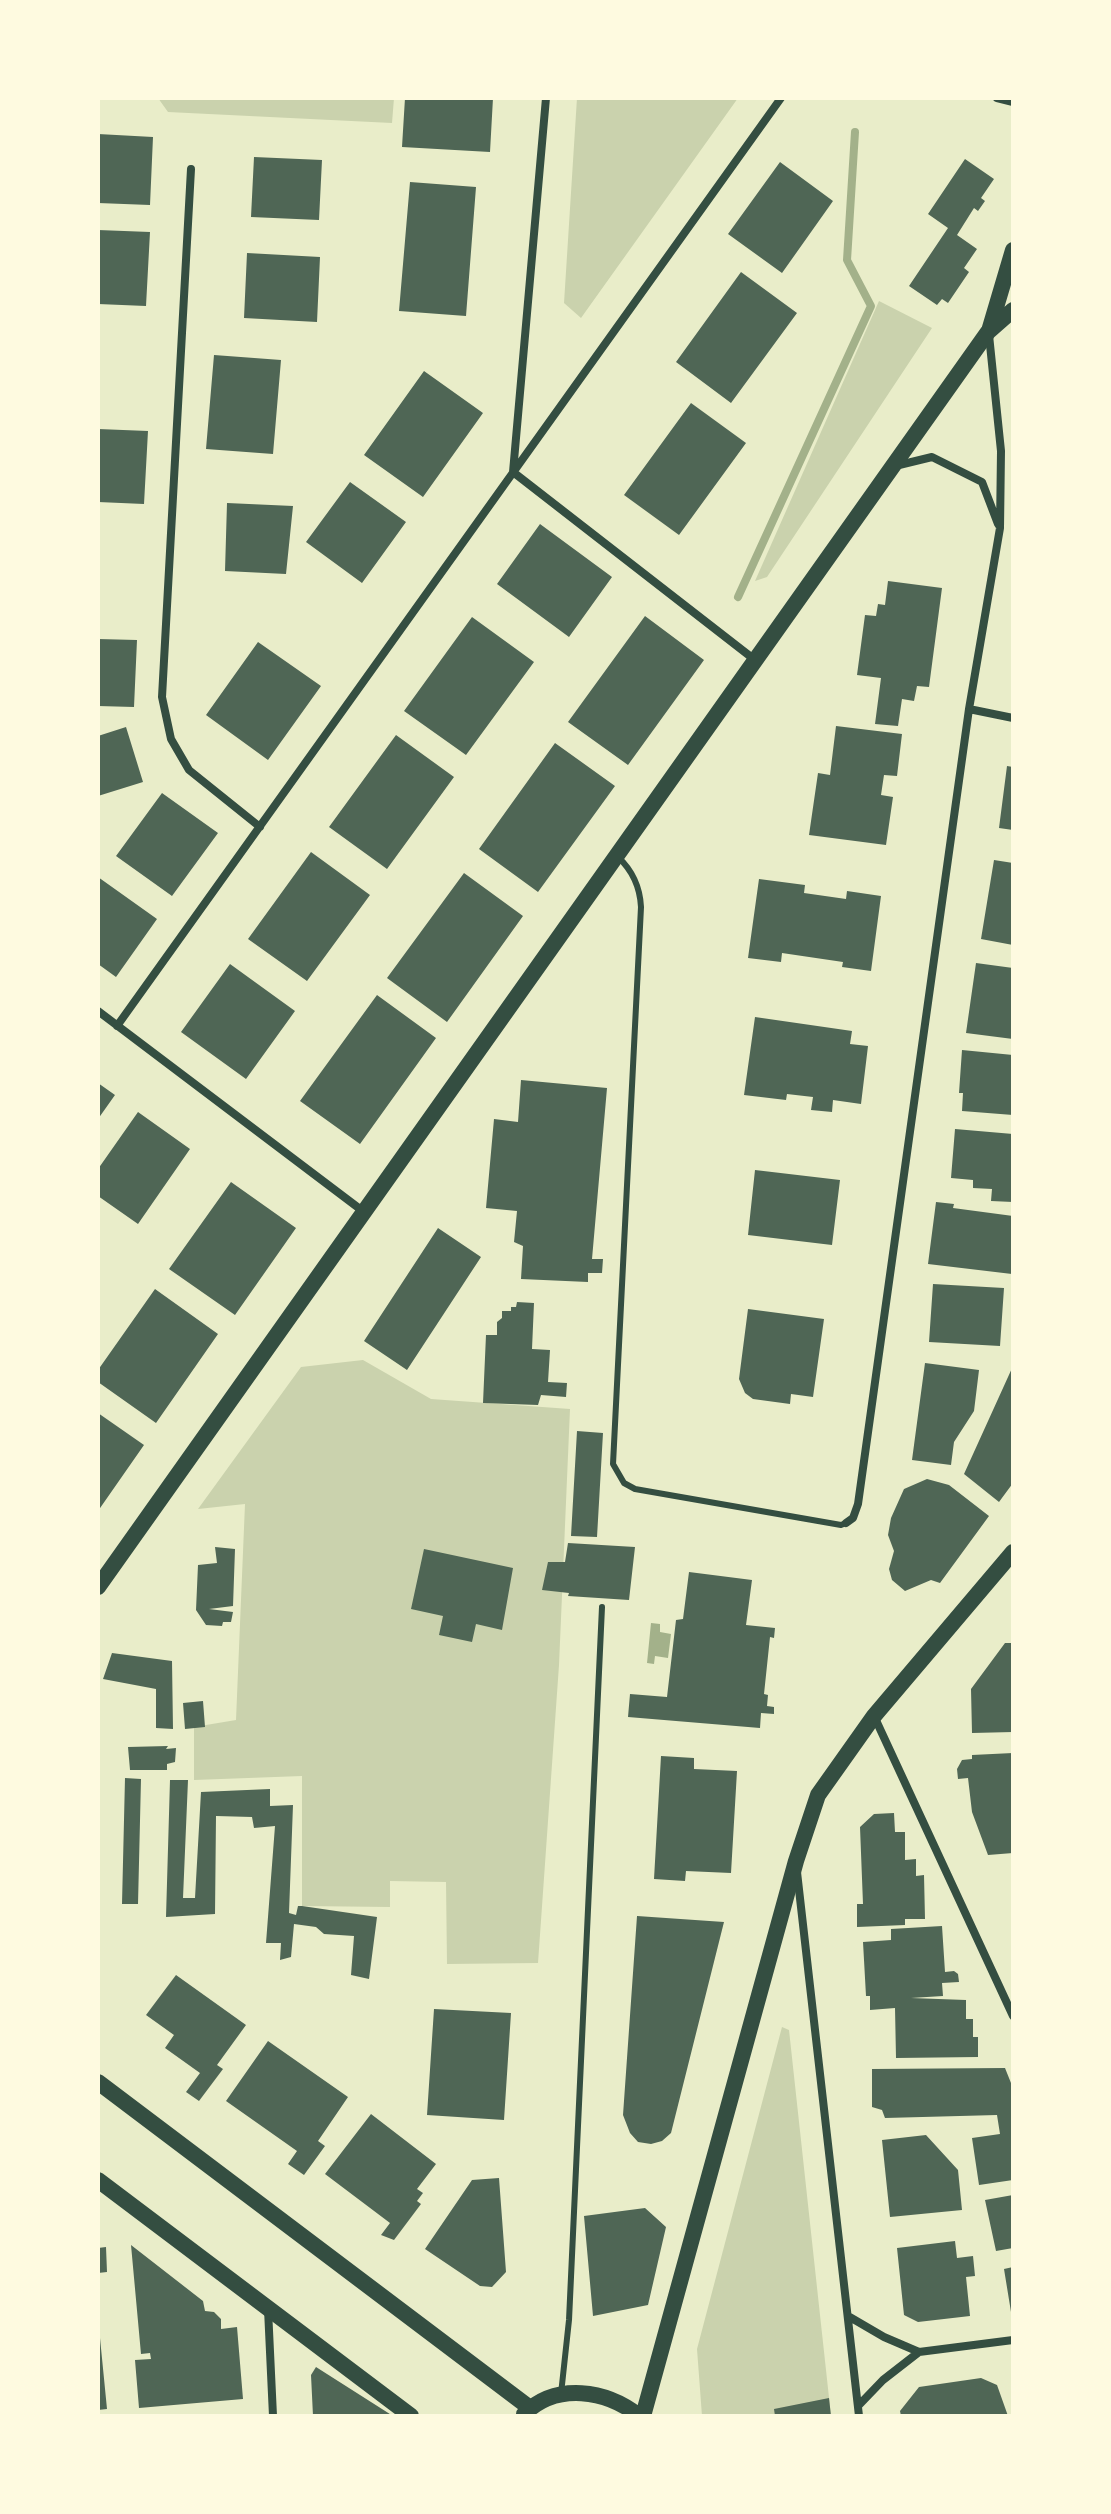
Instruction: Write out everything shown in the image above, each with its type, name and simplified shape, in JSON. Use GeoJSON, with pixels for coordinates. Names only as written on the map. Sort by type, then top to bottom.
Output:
{"type":"FeatureCollection","features":[{"type":"Feature","properties":{"kind":"main road"},"geometry":{"type":"LineString","coordinates":[[988,332],[1013,250]]}},
{"type":"Feature","properties":{"kind":"main road"},"geometry":{"type":"LineString","coordinates":[[98,1587],[988,332],[1013,310]]}},
{"type":"Feature","properties":{"kind":"main road"},"geometry":{"type":"LineString","coordinates":[[98,2082],[526,2412],[561,2394],[584,2392],[606,2396],[641,2416],[796,1861],[818,1795],[874,1716],[1013,1552]]}},
{"type":"Feature","properties":{"kind":"main road"},"geometry":{"type":"LineString","coordinates":[[98,2180],[411,2416]]}},
{"type":"Feature","properties":{"kind":"street"},"geometry":{"type":"LineString","coordinates":[[513,472],[546,98]]}},
{"type":"Feature","properties":{"kind":"street"},"geometry":{"type":"LineString","coordinates":[[117,1026],[781,98]]}},
{"type":"Feature","properties":{"kind":"street"},"geometry":{"type":"LineString","coordinates":[[997,98],[1013,102]]}},
{"type":"Feature","properties":{"kind":"street"},"geometry":{"type":"LineString","coordinates":[[191,169],[162,697],[171,739],[189,770],[260,827]]}},
{"type":"Feature","properties":{"kind":"street"},"geometry":{"type":"LineString","coordinates":[[846,1523],[853,1518],[858,1504],[969,709],[1000,528],[1001,451],[988,332]]}},
{"type":"Feature","properties":{"kind":"street"},"geometry":{"type":"LineString","coordinates":[[893,466],[932,457],[982,482],[1000,528]]}},
{"type":"Feature","properties":{"kind":"street"},"geometry":{"type":"LineString","coordinates":[[513,472],[755,660]]}},
{"type":"Feature","properties":{"kind":"street"},"geometry":{"type":"LineString","coordinates":[[969,709],[1013,718]]}},
{"type":"Feature","properties":{"kind":"street"},"geometry":{"type":"LineString","coordinates":[[98,1011],[364,1212]]}},
{"type":"Feature","properties":{"kind":"street"},"geometry":{"type":"LineString","coordinates":[[874,1716],[1013,2016]]}},
{"type":"Feature","properties":{"kind":"street"},"geometry":{"type":"LineString","coordinates":[[796,1861],[859,2416]]}},
{"type":"Feature","properties":{"kind":"street"},"geometry":{"type":"LineString","coordinates":[[268,2308],[273,2416]]}},
{"type":"Feature","properties":{"kind":"street"},"geometry":{"type":"LineString","coordinates":[[848,2316],[884,2337],[919,2352],[1013,2340]]}},
{"type":"Feature","properties":{"kind":"street"},"geometry":{"type":"LineString","coordinates":[[858,2406],[883,2380],[919,2352]]}},
{"type":"Feature","properties":{"kind":"lane"},"geometry":{"type":"LineString","coordinates":[[617,856],[638,885],[641,907],[613,1464],[624,1483],[635,1489],[841,1525],[846,1523]]}},
{"type":"Feature","properties":{"kind":"lane"},"geometry":{"type":"LineString","coordinates":[[561,2394],[569,2320],[602,1607]]}},
{"type":"Feature","properties":{"kind":"shaded area"},"geometry":{"type":"Polygon","coordinates":[[[158,98],[394,98],[392,123],[168,112],[158,98]]]}},
{"type":"Feature","properties":{"kind":"shaded area"},"geometry":{"type":"Polygon","coordinates":[[[577,98],[738,98],[581,318],[564,303],[577,98]]]}},
{"type":"Feature","properties":{"kind":"shaded area"},"geometry":{"type":"Polygon","coordinates":[[[879,301],[932,328],[767,577],[755,581],[879,301]]]}},
{"type":"Feature","properties":{"kind":"shaded area"},"geometry":{"type":"Polygon","coordinates":[[[363,1360],[431,1399],[570,1409],[559,1665],[538,1963],[447,1964],[446,1882],[390,1881],[390,1907],[302,1906],[302,1776],[194,1780],[194,1727],[236,1720],[245,1504],[198,1509],[301,1367],[363,1360]]]}},
{"type":"Feature","properties":{"kind":"shaded area"},"geometry":{"type":"Polygon","coordinates":[[[651,1623],[660,1624],[660,1632],[671,1634],[668,1658],[655,1656],[654,1664],[647,1663],[651,1623]]]}},
{"type":"Feature","properties":{"kind":"shaded area"},"geometry":{"type":"Polygon","coordinates":[[[782,2027],[789,2030],[831,2416],[702,2416],[697,2349],[782,2027]]]}},
{"type":"Feature","properties":{"kind":"building"},"geometry":{"type":"Polygon","coordinates":[[[405,98],[493,98],[490,152],[402,147],[405,98]]]}},
{"type":"Feature","properties":{"kind":"building"},"geometry":{"type":"Polygon","coordinates":[[[98,134],[153,137],[150,205],[98,203],[98,134]]]}},
{"type":"Feature","properties":{"kind":"building"},"geometry":{"type":"Polygon","coordinates":[[[254,157],[322,160],[319,220],[251,217],[254,157]]]}},
{"type":"Feature","properties":{"kind":"building"},"geometry":{"type":"Polygon","coordinates":[[[965,159],[994,179],[981,198],[985,201],[978,211],[974,208],[957,235],[977,249],[964,268],[969,272],[948,303],[942,299],[937,305],[909,286],[948,228],[928,214],[965,159]]]}},
{"type":"Feature","properties":{"kind":"building"},"geometry":{"type":"Polygon","coordinates":[[[780,162],[833,201],[782,273],[728,234],[780,162]]]}},
{"type":"Feature","properties":{"kind":"building"},"geometry":{"type":"Polygon","coordinates":[[[410,182],[476,187],[466,316],[399,311],[410,182]]]}},
{"type":"Feature","properties":{"kind":"building"},"geometry":{"type":"Polygon","coordinates":[[[98,230],[150,232],[146,306],[98,304],[98,230]]]}},
{"type":"Feature","properties":{"kind":"building"},"geometry":{"type":"Polygon","coordinates":[[[247,253],[320,257],[317,322],[244,318],[247,253]]]}},
{"type":"Feature","properties":{"kind":"building"},"geometry":{"type":"Polygon","coordinates":[[[741,272],[797,313],[731,403],[676,362],[741,272]]]}},
{"type":"Feature","properties":{"kind":"building"},"geometry":{"type":"Polygon","coordinates":[[[214,355],[281,360],[273,454],[206,449],[214,355]]]}},
{"type":"Feature","properties":{"kind":"building"},"geometry":{"type":"Polygon","coordinates":[[[424,371],[483,413],[423,497],[364,455],[424,371]]]}},
{"type":"Feature","properties":{"kind":"building"},"geometry":{"type":"Polygon","coordinates":[[[691,403],[746,443],[679,535],[624,495],[691,403]]]}},
{"type":"Feature","properties":{"kind":"building"},"geometry":{"type":"Polygon","coordinates":[[[98,429],[148,431],[144,504],[98,502],[98,429]]]}},
{"type":"Feature","properties":{"kind":"building"},"geometry":{"type":"Polygon","coordinates":[[[350,482],[406,522],[362,583],[306,542],[350,482]]]}},
{"type":"Feature","properties":{"kind":"building"},"geometry":{"type":"Polygon","coordinates":[[[227,503],[293,506],[286,574],[225,571],[227,503]]]}},
{"type":"Feature","properties":{"kind":"building"},"geometry":{"type":"Polygon","coordinates":[[[540,524],[612,577],[569,637],[497,584],[540,524]]]}},
{"type":"Feature","properties":{"kind":"building"},"geometry":{"type":"Polygon","coordinates":[[[888,581],[942,588],[929,687],[917,686],[914,701],[902,699],[898,726],[875,724],[881,678],[857,675],[865,615],[876,616],[878,604],[885,605],[888,581]]]}},
{"type":"Feature","properties":{"kind":"building"},"geometry":{"type":"Polygon","coordinates":[[[645,616],[704,660],[628,765],[568,722],[645,616]]]}},
{"type":"Feature","properties":{"kind":"building"},"geometry":{"type":"Polygon","coordinates":[[[472,617],[534,662],[466,755],[404,711],[472,617]]]}},
{"type":"Feature","properties":{"kind":"building"},"geometry":{"type":"Polygon","coordinates":[[[98,639],[137,640],[134,707],[98,706],[98,639]]]}},
{"type":"Feature","properties":{"kind":"building"},"geometry":{"type":"Polygon","coordinates":[[[258,642],[321,686],[268,760],[206,715],[258,642]]]}},
{"type":"Feature","properties":{"kind":"building"},"geometry":{"type":"Polygon","coordinates":[[[836,726],[902,734],[897,776],[884,775],[881,795],[893,797],[886,845],[809,835],[818,773],[830,775],[836,726]]]}},
{"type":"Feature","properties":{"kind":"building"},"geometry":{"type":"Polygon","coordinates":[[[126,727],[143,782],[98,796],[98,736],[126,727]]]}},
{"type":"Feature","properties":{"kind":"building"},"geometry":{"type":"Polygon","coordinates":[[[396,735],[454,777],[387,869],[329,827],[396,735]]]}},
{"type":"Feature","properties":{"kind":"building"},"geometry":{"type":"Polygon","coordinates":[[[555,743],[615,786],[538,892],[479,849],[555,743]]]}},
{"type":"Feature","properties":{"kind":"building"},"geometry":{"type":"Polygon","coordinates":[[[1007,766],[1013,767],[1013,830],[999,828],[1007,766]]]}},
{"type":"Feature","properties":{"kind":"building"},"geometry":{"type":"Polygon","coordinates":[[[162,793],[218,833],[172,896],[116,856],[162,793]]]}},
{"type":"Feature","properties":{"kind":"building"},"geometry":{"type":"Polygon","coordinates":[[[311,852],[370,895],[307,981],[248,939],[311,852]]]}},
{"type":"Feature","properties":{"kind":"building"},"geometry":{"type":"Polygon","coordinates":[[[994,860],[1013,863],[1013,945],[981,939],[994,860]]]}},
{"type":"Feature","properties":{"kind":"building"},"geometry":{"type":"Polygon","coordinates":[[[464,873],[523,916],[447,1022],[387,978],[464,873]]]}},
{"type":"Feature","properties":{"kind":"building"},"geometry":{"type":"Polygon","coordinates":[[[98,877],[157,919],[116,977],[98,964],[98,877]]]}},
{"type":"Feature","properties":{"kind":"building"},"geometry":{"type":"Polygon","coordinates":[[[759,879],[805,885],[804,893],[846,899],[847,891],[881,896],[871,971],[842,967],[843,962],[782,953],[781,962],[748,958],[759,879]]]}},
{"type":"Feature","properties":{"kind":"building"},"geometry":{"type":"Polygon","coordinates":[[[976,963],[1013,968],[1013,1039],[966,1033],[976,963]]]}},
{"type":"Feature","properties":{"kind":"building"},"geometry":{"type":"Polygon","coordinates":[[[230,964],[295,1011],[246,1079],[181,1032],[230,964]]]}},
{"type":"Feature","properties":{"kind":"building"},"geometry":{"type":"Polygon","coordinates":[[[377,995],[436,1038],[360,1144],[300,1101],[377,995]]]}},
{"type":"Feature","properties":{"kind":"building"},"geometry":{"type":"Polygon","coordinates":[[[755,1017],[852,1031],[850,1044],[868,1046],[861,1104],[833,1100],[832,1112],[811,1110],[813,1097],[787,1094],[786,1100],[744,1095],[755,1017]]]}},
{"type":"Feature","properties":{"kind":"building"},"geometry":{"type":"Polygon","coordinates":[[[962,1050],[1013,1055],[1013,1115],[962,1111],[963,1093],[959,1093],[962,1050]]]}},
{"type":"Feature","properties":{"kind":"building"},"geometry":{"type":"Polygon","coordinates":[[[521,1080],[607,1088],[592,1259],[603,1259],[602,1273],[588,1273],[588,1282],[521,1279],[523,1246],[514,1242],[517,1211],[486,1208],[494,1119],[518,1122],[521,1080]]]}},
{"type":"Feature","properties":{"kind":"building"},"geometry":{"type":"Polygon","coordinates":[[[98,1083],[115,1095],[98,1119],[98,1083]]]}},
{"type":"Feature","properties":{"kind":"building"},"geometry":{"type":"Polygon","coordinates":[[[138,1112],[190,1149],[138,1224],[98,1196],[98,1169],[138,1112]]]}},
{"type":"Feature","properties":{"kind":"building"},"geometry":{"type":"Polygon","coordinates":[[[955,1129],[1013,1134],[1013,1202],[991,1201],[992,1189],[973,1188],[973,1180],[951,1178],[955,1129]]]}},
{"type":"Feature","properties":{"kind":"building"},"geometry":{"type":"Polygon","coordinates":[[[755,1170],[840,1180],[832,1245],[748,1235],[755,1170]]]}},
{"type":"Feature","properties":{"kind":"building"},"geometry":{"type":"Polygon","coordinates":[[[231,1182],[296,1228],[235,1315],[169,1269],[231,1182]]]}},
{"type":"Feature","properties":{"kind":"building"},"geometry":{"type":"Polygon","coordinates":[[[936,1202],[954,1204],[953,1208],[1013,1216],[1012,1274],[928,1264],[936,1202]]]}},
{"type":"Feature","properties":{"kind":"building"},"geometry":{"type":"Polygon","coordinates":[[[438,1228],[481,1257],[407,1370],[364,1341],[438,1228]]]}},
{"type":"Feature","properties":{"kind":"building"},"geometry":{"type":"Polygon","coordinates":[[[933,1284],[1004,1288],[1000,1346],[929,1342],[933,1284]]]}},
{"type":"Feature","properties":{"kind":"building"},"geometry":{"type":"Polygon","coordinates":[[[155,1289],[218,1334],[156,1423],[98,1382],[98,1370],[155,1289]]]}},
{"type":"Feature","properties":{"kind":"building"},"geometry":{"type":"Polygon","coordinates":[[[517,1302],[534,1303],[532,1349],[550,1350],[548,1382],[567,1383],[566,1397],[541,1395],[538,1405],[483,1403],[486,1335],[497,1335],[497,1322],[502,1318],[502,1311],[511,1311],[517,1302]]]}},
{"type":"Feature","properties":{"kind":"building"},"geometry":{"type":"Polygon","coordinates":[[[748,1309],[824,1319],[813,1397],[791,1394],[790,1404],[753,1399],[745,1393],[739,1379],[748,1309]]]}},
{"type":"Feature","properties":{"kind":"building"},"geometry":{"type":"Polygon","coordinates":[[[925,1363],[979,1370],[974,1411],[954,1442],[951,1465],[912,1460],[925,1363]]]}},
{"type":"Feature","properties":{"kind":"building"},"geometry":{"type":"Polygon","coordinates":[[[1013,1366],[1013,1483],[999,1502],[964,1474],[1013,1366]]]}},
{"type":"Feature","properties":{"kind":"building"},"geometry":{"type":"Polygon","coordinates":[[[98,1413],[144,1445],[98,1511],[98,1413]]]}},
{"type":"Feature","properties":{"kind":"building"},"geometry":{"type":"Polygon","coordinates":[[[577,1431],[603,1433],[597,1537],[571,1536],[577,1431]]]}},
{"type":"Feature","properties":{"kind":"building"},"geometry":{"type":"Polygon","coordinates":[[[927,1479],[949,1485],[989,1516],[940,1583],[931,1580],[905,1591],[892,1580],[889,1569],[894,1551],[888,1535],[891,1518],[904,1489],[927,1479]]]}},
{"type":"Feature","properties":{"kind":"building"},"geometry":{"type":"Polygon","coordinates":[[[568,1543],[635,1547],[629,1600],[568,1596],[569,1593],[542,1590],[548,1562],[565,1562],[568,1543]]]}},
{"type":"Feature","properties":{"kind":"building"},"geometry":{"type":"Polygon","coordinates":[[[215,1547],[235,1549],[233,1606],[209,1609],[233,1612],[231,1622],[223,1622],[222,1626],[206,1625],[196,1610],[198,1565],[217,1563],[215,1547]]]}},
{"type":"Feature","properties":{"kind":"building"},"geometry":{"type":"Polygon","coordinates":[[[424,1549],[513,1568],[502,1630],[476,1624],[472,1642],[439,1635],[443,1616],[411,1609],[424,1549]]]}},
{"type":"Feature","properties":{"kind":"building"},"geometry":{"type":"Polygon","coordinates":[[[689,1572],[752,1580],[746,1625],[775,1628],[774,1638],[770,1637],[764,1694],[768,1695],[767,1706],[774,1707],[774,1714],[761,1713],[760,1728],[628,1717],[630,1694],[667,1697],[676,1620],[683,1619],[689,1572]]]}},
{"type":"Feature","properties":{"kind":"building"},"geometry":{"type":"Polygon","coordinates":[[[1005,1643],[1013,1643],[1013,1732],[972,1733],[971,1689],[1005,1643]]]}},
{"type":"Feature","properties":{"kind":"building"},"geometry":{"type":"Polygon","coordinates":[[[112,1653],[172,1661],[173,1729],[156,1728],[156,1689],[103,1679],[112,1653]]]}},
{"type":"Feature","properties":{"kind":"building"},"geometry":{"type":"Polygon","coordinates":[[[203,1701],[205,1727],[185,1729],[183,1703],[203,1701]]]}},
{"type":"Feature","properties":{"kind":"building"},"geometry":{"type":"Polygon","coordinates":[[[168,1746],[166,1749],[176,1748],[175,1762],[167,1764],[167,1770],[130,1770],[128,1747],[168,1746]]]}},
{"type":"Feature","properties":{"kind":"building"},"geometry":{"type":"Polygon","coordinates":[[[1013,1753],[1013,1853],[988,1855],[972,1812],[968,1778],[958,1779],[957,1769],[962,1760],[972,1759],[972,1755],[1013,1753]]]}},
{"type":"Feature","properties":{"kind":"building"},"geometry":{"type":"Polygon","coordinates":[[[661,1756],[694,1758],[694,1769],[737,1771],[731,1873],[686,1871],[685,1881],[654,1879],[661,1756]]]}},
{"type":"Feature","properties":{"kind":"building"},"geometry":{"type":"Polygon","coordinates":[[[125,1778],[141,1779],[138,1904],[122,1904],[125,1778]]]}},
{"type":"Feature","properties":{"kind":"building"},"geometry":{"type":"Polygon","coordinates":[[[170,1780],[188,1780],[183,1898],[195,1898],[201,1792],[270,1789],[270,1806],[293,1805],[289,1913],[296,1915],[298,1906],[302,1906],[377,1917],[369,1979],[351,1975],[354,1936],[324,1934],[316,1927],[294,1924],[291,1957],[280,1960],[281,1943],[266,1943],[275,1826],[254,1828],[252,1817],[216,1816],[215,1914],[166,1917],[170,1780]]]}},
{"type":"Feature","properties":{"kind":"building"},"geometry":{"type":"Polygon","coordinates":[[[894,1813],[895,1832],[905,1832],[905,1860],[916,1859],[916,1876],[924,1875],[925,1919],[905,1919],[905,1925],[857,1927],[857,1904],[863,1904],[860,1827],[874,1814],[894,1813]]]}},
{"type":"Feature","properties":{"kind":"building"},"geometry":{"type":"Polygon","coordinates":[[[637,1916],[724,1922],[671,2133],[662,2141],[651,2144],[638,2142],[630,2133],[623,2115],[637,1916]]]}},
{"type":"Feature","properties":{"kind":"building"},"geometry":{"type":"Polygon","coordinates":[[[942,1926],[945,1972],[954,1971],[958,1974],[959,1982],[942,1983],[943,1996],[911,1998],[966,2000],[966,2019],[973,2019],[973,2037],[978,2037],[978,2057],[896,2058],[895,2008],[870,2010],[870,1996],[866,1996],[863,1942],[891,1940],[891,1929],[942,1926]]]}},
{"type":"Feature","properties":{"kind":"building"},"geometry":{"type":"Polygon","coordinates":[[[176,1975],[246,2025],[217,2065],[223,2069],[199,2101],[186,2092],[200,2073],[165,2048],[174,2035],[146,2015],[176,1975]]]}},
{"type":"Feature","properties":{"kind":"building"},"geometry":{"type":"Polygon","coordinates":[[[434,2009],[511,2013],[504,2120],[427,2115],[434,2009]]]}},
{"type":"Feature","properties":{"kind":"building"},"geometry":{"type":"Polygon","coordinates":[[[268,2041],[348,2097],[318,2141],[325,2146],[304,2175],[288,2164],[297,2151],[226,2101],[268,2041]]]}},
{"type":"Feature","properties":{"kind":"building"},"geometry":{"type":"Polygon","coordinates":[[[1005,2068],[1013,2088],[1013,2180],[979,2185],[972,2138],[1000,2134],[997,2115],[885,2118],[882,2110],[872,2107],[872,2069],[1005,2068]]]}},
{"type":"Feature","properties":{"kind":"building"},"geometry":{"type":"Polygon","coordinates":[[[371,2114],[436,2164],[417,2189],[423,2193],[417,2201],[421,2204],[394,2240],[381,2235],[390,2223],[325,2174],[371,2114]]]}},
{"type":"Feature","properties":{"kind":"building"},"geometry":{"type":"Polygon","coordinates":[[[926,2135],[958,2170],[962,2210],[890,2217],[882,2140],[926,2135]]]}},
{"type":"Feature","properties":{"kind":"building"},"geometry":{"type":"Polygon","coordinates":[[[499,2178],[506,2272],[492,2287],[480,2286],[425,2249],[472,2180],[499,2178]]]}},
{"type":"Feature","properties":{"kind":"building"},"geometry":{"type":"Polygon","coordinates":[[[1013,2195],[1013,2248],[996,2251],[985,2200],[1013,2195]]]}},
{"type":"Feature","properties":{"kind":"building"},"geometry":{"type":"Polygon","coordinates":[[[645,2208],[666,2227],[648,2305],[593,2316],[584,2216],[645,2208]]]}},
{"type":"Feature","properties":{"kind":"building"},"geometry":{"type":"Polygon","coordinates":[[[955,2241],[957,2258],[973,2256],[975,2276],[966,2277],[970,2316],[918,2322],[904,2315],[897,2248],[955,2241]]]}},
{"type":"Feature","properties":{"kind":"building"},"geometry":{"type":"Polygon","coordinates":[[[131,2245],[203,2301],[205,2311],[214,2312],[221,2319],[221,2329],[237,2327],[243,2399],[139,2408],[135,2360],[151,2359],[150,2353],[141,2354],[131,2245]]]}},
{"type":"Feature","properties":{"kind":"building"},"geometry":{"type":"Polygon","coordinates":[[[106,2247],[107,2272],[98,2273],[98,2248],[106,2247]]]}},
{"type":"Feature","properties":{"kind":"building"},"geometry":{"type":"Polygon","coordinates":[[[1013,2267],[1013,2311],[1011,2312],[1004,2269],[1013,2267]]]}},
{"type":"Feature","properties":{"kind":"building"},"geometry":{"type":"Polygon","coordinates":[[[98,2338],[107,2409],[98,2410],[98,2338]]]}},
{"type":"Feature","properties":{"kind":"building"},"geometry":{"type":"Polygon","coordinates":[[[316,2367],[393,2416],[313,2416],[311,2375],[316,2367]]]}},
{"type":"Feature","properties":{"kind":"building"},"geometry":{"type":"Polygon","coordinates":[[[981,2378],[997,2385],[1008,2416],[901,2416],[900,2411],[919,2387],[981,2378]]]}},
{"type":"Feature","properties":{"kind":"building"},"geometry":{"type":"Polygon","coordinates":[[[829,2398],[831,2416],[775,2416],[774,2409],[829,2398]]]}},
{"type":"Feature","properties":{"kind":"waterway"},"geometry":{"type":"LineString","coordinates":[[738,597],[871,306],[847,260],[855,132]]}}]}
